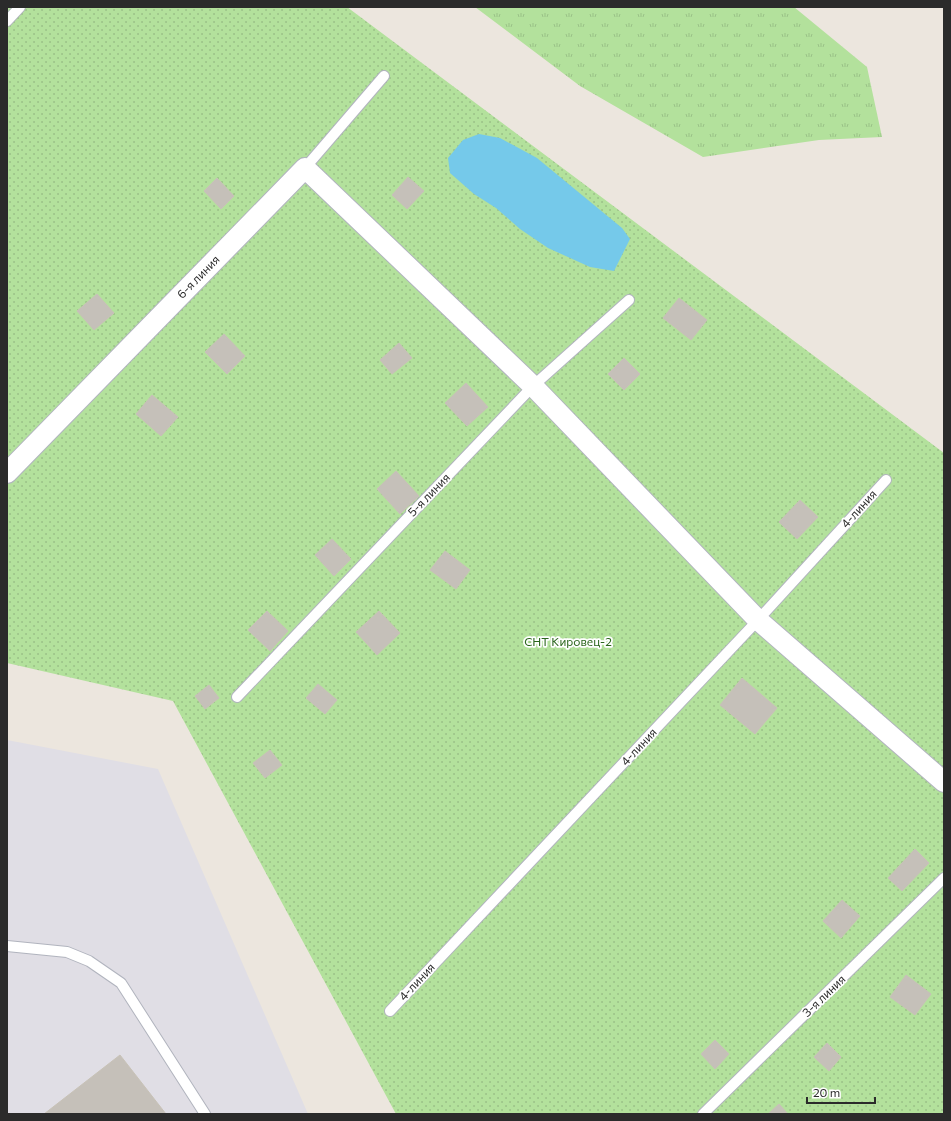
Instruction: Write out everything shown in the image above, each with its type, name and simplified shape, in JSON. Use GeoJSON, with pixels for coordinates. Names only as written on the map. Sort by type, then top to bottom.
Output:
{"type":"FeatureCollection","features":[{"type":"Feature","properties":{"kind":"street"},"geometry":{"type":"LineString","coordinates":[[305,168],[533,386],[758,620],[944,782]]}},
{"type":"Feature","properties":{"kind":"street","name":"6-я линия"},"geometry":{"type":"LineString","coordinates":[[7,473],[305,168]]}},
{"type":"Feature","properties":{"kind":"lane"},"geometry":{"type":"LineString","coordinates":[[7,21],[20,7]]}},
{"type":"Feature","properties":{"kind":"lane","name":"6-я линия"},"geometry":{"type":"LineString","coordinates":[[305,168],[384,76]]}},
{"type":"Feature","properties":{"kind":"lane","name":"5-я линия"},"geometry":{"type":"LineString","coordinates":[[237,697],[533,386],[629,300]]}},
{"type":"Feature","properties":{"kind":"lane","name":"4-линия"},"geometry":{"type":"LineString","coordinates":[[390,1011],[758,620],[886,480]]}},
{"type":"Feature","properties":{"kind":"lane","name":"3-я линия"},"geometry":{"type":"LineString","coordinates":[[703,1114],[944,878]]}},
{"type":"Feature","properties":{"kind":"lane"},"geometry":{"type":"LineString","coordinates":[[7,946],[67,952],[89,961],[121,983],[205,1114]]}},
{"type":"Feature","properties":{"kind":"shaded area"},"geometry":{"type":"Polygon","coordinates":[[[7,740],[158,769],[308,1114],[7,1114],[7,740]]]}},
{"type":"Feature","properties":{"kind":"green space","name":"СНТ Кировец-2"},"geometry":{"type":"Polygon","coordinates":[[[7,7],[347,7],[944,453],[944,1114],[396,1114],[173,701],[7,663],[7,7]]]}},
{"type":"Feature","properties":{"kind":"green space"},"geometry":{"type":"Polygon","coordinates":[[[475,7],[794,7],[867,67],[882,137],[819,140],[703,157],[580,86],[475,7]]]}},
{"type":"Feature","properties":{"kind":"water"},"geometry":{"type":"Polygon","coordinates":[[[479,134],[500,138],[537,158],[622,228],[630,239],[614,271],[590,267],[548,248],[520,229],[496,208],[474,194],[450,173],[448,158],[463,140],[479,134]]]}},
{"type":"Feature","properties":{"kind":"building"},"geometry":{"type":"Polygon","coordinates":[[[408,177],[424,191],[407,209],[392,195],[408,177]]]}},
{"type":"Feature","properties":{"kind":"building"},"geometry":{"type":"Polygon","coordinates":[[[217,178],[234,196],[221,209],[204,191],[217,178]]]}},
{"type":"Feature","properties":{"kind":"building"},"geometry":{"type":"Polygon","coordinates":[[[97,294],[114,313],[94,330],[77,311],[97,294]]]}},
{"type":"Feature","properties":{"kind":"building"},"geometry":{"type":"Polygon","coordinates":[[[679,298],[707,320],[691,340],[663,318],[679,298]]]}},
{"type":"Feature","properties":{"kind":"building"},"geometry":{"type":"Polygon","coordinates":[[[224,334],[245,356],[227,374],[205,352],[224,334]]]}},
{"type":"Feature","properties":{"kind":"building"},"geometry":{"type":"Polygon","coordinates":[[[399,343],[412,358],[392,374],[380,360],[399,343]]]}},
{"type":"Feature","properties":{"kind":"building"},"geometry":{"type":"Polygon","coordinates":[[[624,358],[640,374],[624,390],[608,374],[624,358]]]}},
{"type":"Feature","properties":{"kind":"building"},"geometry":{"type":"Polygon","coordinates":[[[466,383],[488,407],[467,426],[445,403],[466,383]]]}},
{"type":"Feature","properties":{"kind":"building"},"geometry":{"type":"Polygon","coordinates":[[[152,395],[178,417],[161,436],[136,414],[152,395]]]}},
{"type":"Feature","properties":{"kind":"building"},"geometry":{"type":"Polygon","coordinates":[[[396,471],[419,496],[400,514],[377,489],[396,471]]]}},
{"type":"Feature","properties":{"kind":"building"},"geometry":{"type":"Polygon","coordinates":[[[800,500],[818,517],[797,539],[779,522],[800,500]]]}},
{"type":"Feature","properties":{"kind":"building"},"geometry":{"type":"Polygon","coordinates":[[[332,539],[351,559],[334,576],[315,555],[332,539]]]}},
{"type":"Feature","properties":{"kind":"building"},"geometry":{"type":"Polygon","coordinates":[[[445,551],[470,570],[456,589],[430,570],[445,551]]]}},
{"type":"Feature","properties":{"kind":"building"},"geometry":{"type":"Polygon","coordinates":[[[267,611],[288,631],[270,651],[248,630],[267,611]]]}},
{"type":"Feature","properties":{"kind":"building"},"geometry":{"type":"Polygon","coordinates":[[[379,611],[400,633],[377,655],[356,632],[379,611]]]}},
{"type":"Feature","properties":{"kind":"building"},"geometry":{"type":"Polygon","coordinates":[[[742,678],[777,708],[755,734],[720,705],[742,678]]]}},
{"type":"Feature","properties":{"kind":"building"},"geometry":{"type":"Polygon","coordinates":[[[318,684],[337,700],[325,714],[306,698],[318,684]]]}},
{"type":"Feature","properties":{"kind":"building"},"geometry":{"type":"Polygon","coordinates":[[[209,685],[219,698],[205,709],[195,696],[209,685]]]}},
{"type":"Feature","properties":{"kind":"building"},"geometry":{"type":"Polygon","coordinates":[[[270,750],[282,765],[265,778],[253,763],[270,750]]]}},
{"type":"Feature","properties":{"kind":"building"},"geometry":{"type":"Polygon","coordinates":[[[915,849],[929,863],[902,891],[888,878],[915,849]]]}},
{"type":"Feature","properties":{"kind":"building"},"geometry":{"type":"Polygon","coordinates":[[[842,900],[860,916],[841,938],[823,921],[842,900]]]}},
{"type":"Feature","properties":{"kind":"building"},"geometry":{"type":"Polygon","coordinates":[[[906,975],[931,994],[915,1015],[890,997],[906,975]]]}},
{"type":"Feature","properties":{"kind":"building"},"geometry":{"type":"Polygon","coordinates":[[[715,1040],[729,1054],[715,1069],[701,1054],[715,1040]]]}},
{"type":"Feature","properties":{"kind":"building"},"geometry":{"type":"Polygon","coordinates":[[[827,1043],[841,1057],[829,1071],[814,1057],[827,1043]]]}},
{"type":"Feature","properties":{"kind":"building"},"geometry":{"type":"Polygon","coordinates":[[[120,1055],[166,1114],[44,1114],[120,1055]]]}},
{"type":"Feature","properties":{"kind":"building"},"geometry":{"type":"Polygon","coordinates":[[[779,1104],[788,1114],[768,1114],[779,1104]]]}}]}
